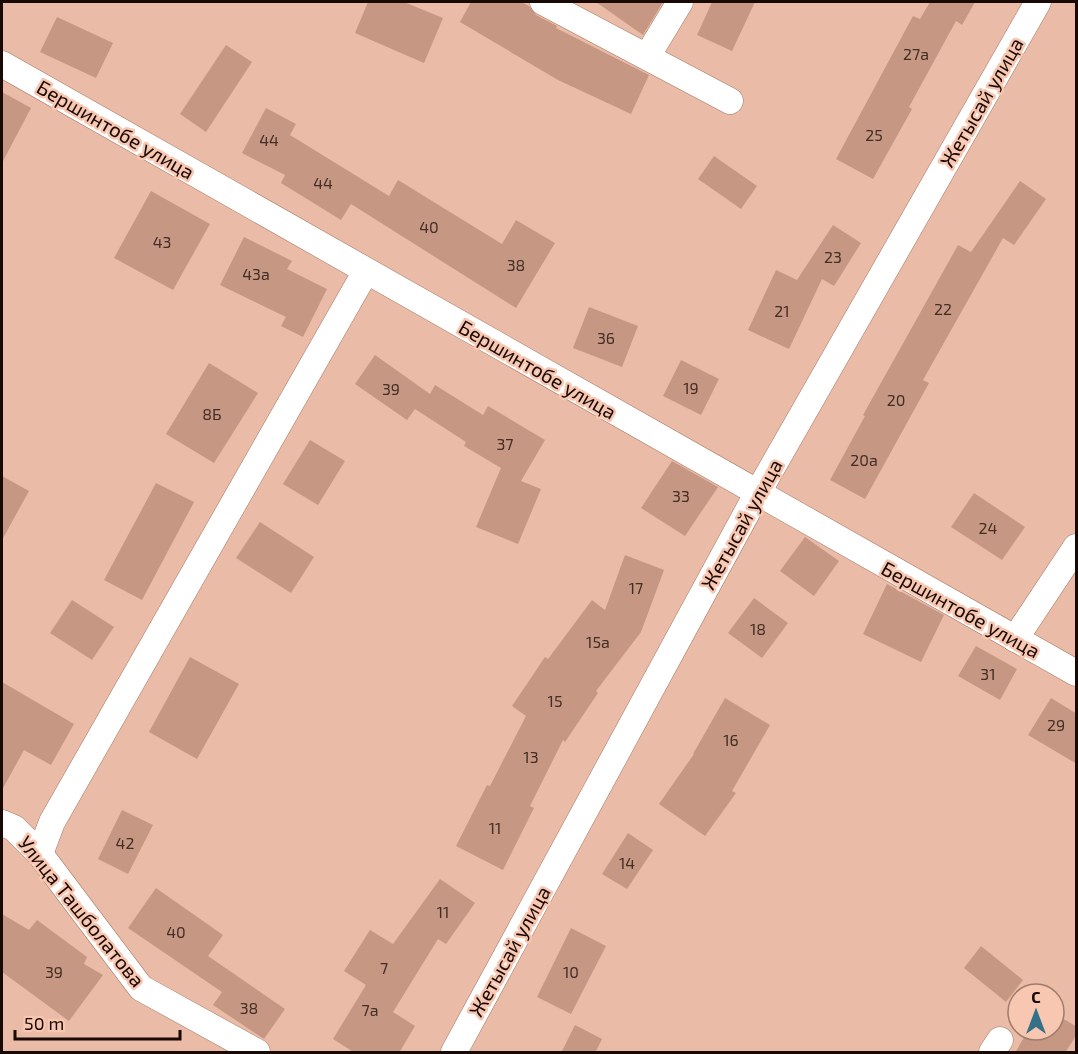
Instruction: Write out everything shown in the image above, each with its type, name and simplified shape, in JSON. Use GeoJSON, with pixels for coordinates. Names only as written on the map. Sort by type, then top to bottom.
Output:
{"type":"FeatureCollection","features":[{"type":"Feature","properties":{"kind":"street"},"geometry":{"type":"LineString","coordinates":[[543,2],[648,55],[730,101]]}},
{"type":"Feature","properties":{"kind":"street"},"geometry":{"type":"LineString","coordinates":[[648,55],[680,2]]}},
{"type":"Feature","properties":{"kind":"street","name":"Жетысай улица"},"geometry":{"type":"LineString","coordinates":[[454,1053],[758,494],[1038,2]]}},
{"type":"Feature","properties":{"kind":"street","name":"Бершинтобе улица"},"geometry":{"type":"LineString","coordinates":[[2,64],[1077,673]]}},
{"type":"Feature","properties":{"kind":"street"},"geometry":{"type":"LineString","coordinates":[[40,854],[58,811],[366,271]]}},
{"type":"Feature","properties":{"kind":"street"},"geometry":{"type":"LineString","coordinates":[[1015,639],[1077,547]]}},
{"type":"Feature","properties":{"kind":"street","name":"Улица Ташболатова"},"geometry":{"type":"LineString","coordinates":[[2,823],[14,828],[40,854],[141,988],[257,1053]]}},
{"type":"Feature","properties":{"kind":"building"},"geometry":{"type":"Polygon","coordinates":[[[368,2],[404,2],[443,18],[424,63],[355,33],[368,2]]]}},
{"type":"Feature","properties":{"kind":"building"},"geometry":{"type":"Polygon","coordinates":[[[471,2],[521,2],[529,6],[536,15],[557,26],[556,28],[649,75],[631,114],[558,80],[460,22],[471,2]]]}},
{"type":"Feature","properties":{"kind":"building"},"geometry":{"type":"Polygon","coordinates":[[[596,2],[663,2],[643,35],[596,2]]]}},
{"type":"Feature","properties":{"kind":"building"},"geometry":{"type":"Polygon","coordinates":[[[712,2],[755,2],[732,51],[697,35],[712,2]]]}},
{"type":"Feature","properties":{"kind":"building"},"geometry":{"type":"Polygon","coordinates":[[[930,2],[975,2],[962,25],[956,21],[909,107],[912,109],[873,179],[836,159],[913,16],[920,19],[930,2]]]}},
{"type":"Feature","properties":{"kind":"building"},"geometry":{"type":"Polygon","coordinates":[[[57,17],[113,43],[96,78],[40,52],[57,17]]]}},
{"type":"Feature","properties":{"kind":"building"},"geometry":{"type":"Polygon","coordinates":[[[226,45],[252,62],[206,132],[180,114],[226,45]]]}},
{"type":"Feature","properties":{"kind":"building"},"geometry":{"type":"Polygon","coordinates":[[[2,92],[31,108],[2,163],[2,92]]]}},
{"type":"Feature","properties":{"kind":"building"},"geometry":{"type":"Polygon","coordinates":[[[266,108],[296,124],[290,135],[389,196],[398,180],[502,244],[516,220],[555,243],[516,308],[351,204],[341,220],[281,183],[285,175],[242,153],[266,108]]]}},
{"type":"Feature","properties":{"kind":"building"},"geometry":{"type":"Polygon","coordinates":[[[714,156],[757,186],[741,209],[698,179],[714,156]]]}},
{"type":"Feature","properties":{"kind":"building"},"geometry":{"type":"Polygon","coordinates":[[[1020,181],[1046,199],[1014,245],[1003,238],[923,380],[929,383],[865,499],[830,480],[865,416],[863,415],[958,245],[971,252],[1020,181]]]}},
{"type":"Feature","properties":{"kind":"building"},"geometry":{"type":"Polygon","coordinates":[[[151,191],[210,224],[173,290],[114,258],[151,191]]]}},
{"type":"Feature","properties":{"kind":"building"},"geometry":{"type":"Polygon","coordinates":[[[833,225],[861,243],[834,286],[822,279],[789,349],[748,330],[776,270],[797,280],[833,225]]]}},
{"type":"Feature","properties":{"kind":"building"},"geometry":{"type":"Polygon","coordinates":[[[244,237],[292,261],[287,269],[327,289],[303,337],[281,326],[286,317],[220,285],[244,237]]]}},
{"type":"Feature","properties":{"kind":"building"},"geometry":{"type":"Polygon","coordinates":[[[589,307],[638,326],[622,367],[573,348],[589,307]]]}},
{"type":"Feature","properties":{"kind":"building"},"geometry":{"type":"Polygon","coordinates":[[[375,355],[430,394],[435,385],[483,415],[488,406],[545,440],[521,481],[541,489],[518,544],[476,527],[501,468],[464,446],[466,442],[415,409],[407,420],[355,384],[375,355]]]}},
{"type":"Feature","properties":{"kind":"building"},"geometry":{"type":"Polygon","coordinates":[[[681,360],[719,379],[701,415],[663,396],[681,360]]]}},
{"type":"Feature","properties":{"kind":"building"},"geometry":{"type":"Polygon","coordinates":[[[209,363],[258,393],[214,463],[166,434],[209,363]]]}},
{"type":"Feature","properties":{"kind":"building"},"geometry":{"type":"Polygon","coordinates":[[[310,440],[345,461],[318,505],[283,484],[310,440]]]}},
{"type":"Feature","properties":{"kind":"building"},"geometry":{"type":"Polygon","coordinates":[[[672,461],[718,487],[685,536],[641,508],[672,461]]]}},
{"type":"Feature","properties":{"kind":"building"},"geometry":{"type":"Polygon","coordinates":[[[2,476],[29,491],[2,540],[2,476]]]}},
{"type":"Feature","properties":{"kind":"building"},"geometry":{"type":"Polygon","coordinates":[[[156,483],[194,502],[142,600],[104,580],[156,483]]]}},
{"type":"Feature","properties":{"kind":"building"},"geometry":{"type":"Polygon","coordinates":[[[974,493],[1025,527],[1002,560],[951,527],[974,493]]]}},
{"type":"Feature","properties":{"kind":"building"},"geometry":{"type":"Polygon","coordinates":[[[260,522],[314,557],[291,593],[236,558],[260,522]]]}},
{"type":"Feature","properties":{"kind":"building"},"geometry":{"type":"Polygon","coordinates":[[[805,537],[839,561],[814,596],[780,571],[805,537]]]}},
{"type":"Feature","properties":{"kind":"building"},"geometry":{"type":"Polygon","coordinates":[[[625,555],[664,570],[641,632],[596,691],[598,693],[565,742],[563,740],[530,806],[534,808],[503,870],[456,846],[526,716],[512,706],[545,657],[548,659],[592,600],[605,610],[625,555]]]}},
{"type":"Feature","properties":{"kind":"building"},"geometry":{"type":"Polygon","coordinates":[[[887,584],[944,615],[921,662],[863,634],[887,584]]]}},
{"type":"Feature","properties":{"kind":"building"},"geometry":{"type":"Polygon","coordinates":[[[754,598],[788,623],[762,658],[728,633],[754,598]]]}},
{"type":"Feature","properties":{"kind":"building"},"geometry":{"type":"Polygon","coordinates":[[[72,600],[114,627],[92,660],[50,633],[72,600]]]}},
{"type":"Feature","properties":{"kind":"building"},"geometry":{"type":"Polygon","coordinates":[[[976,646],[1017,669],[1000,700],[958,676],[976,646]]]}},
{"type":"Feature","properties":{"kind":"building"},"geometry":{"type":"Polygon","coordinates":[[[190,657],[239,684],[197,759],[149,732],[190,657]]]}},
{"type":"Feature","properties":{"kind":"building"},"geometry":{"type":"Polygon","coordinates":[[[2,682],[74,724],[51,765],[24,750],[2,790],[2,682]]]}},
{"type":"Feature","properties":{"kind":"building"},"geometry":{"type":"Polygon","coordinates":[[[725,698],[770,725],[732,791],[736,793],[705,836],[659,804],[694,754],[725,698]]]}},
{"type":"Feature","properties":{"kind":"building"},"geometry":{"type":"Polygon","coordinates":[[[1051,698],[1077,714],[1077,764],[1028,735],[1051,698]]]}},
{"type":"Feature","properties":{"kind":"building"},"geometry":{"type":"Polygon","coordinates":[[[122,810],[153,825],[128,874],[98,859],[122,810]]]}},
{"type":"Feature","properties":{"kind":"building"},"geometry":{"type":"Polygon","coordinates":[[[628,833],[653,850],[627,889],[602,874],[628,833]]]}},
{"type":"Feature","properties":{"kind":"building"},"geometry":{"type":"Polygon","coordinates":[[[440,879],[475,903],[446,944],[438,939],[393,1012],[415,1026],[399,1053],[355,1053],[333,1039],[366,985],[344,971],[370,930],[393,944],[440,879]]]}},
{"type":"Feature","properties":{"kind":"building"},"geometry":{"type":"Polygon","coordinates":[[[156,888],[223,935],[208,956],[285,1009],[264,1039],[213,1005],[222,992],[128,928],[156,888]]]}},
{"type":"Feature","properties":{"kind":"building"},"geometry":{"type":"Polygon","coordinates":[[[2,914],[29,930],[37,920],[87,957],[84,964],[103,975],[69,1021],[2,972],[2,914]]]}},
{"type":"Feature","properties":{"kind":"building"},"geometry":{"type":"Polygon","coordinates":[[[571,928],[606,946],[571,1014],[537,997],[571,928]]]}},
{"type":"Feature","properties":{"kind":"building"},"geometry":{"type":"Polygon","coordinates":[[[981,946],[1023,980],[1021,982],[1006,982],[1006,1002],[964,968],[981,946]]]}},
{"type":"Feature","properties":{"kind":"building"},"geometry":{"type":"Polygon","coordinates":[[[1066,1020],[1077,1027],[1077,1034],[1065,1053],[1015,1053],[1021,1042],[1066,1042],[1066,1020]]]}},
{"type":"Feature","properties":{"kind":"building"},"geometry":{"type":"Polygon","coordinates":[[[575,1025],[602,1039],[595,1053],[561,1053],[575,1025]]]}}]}
